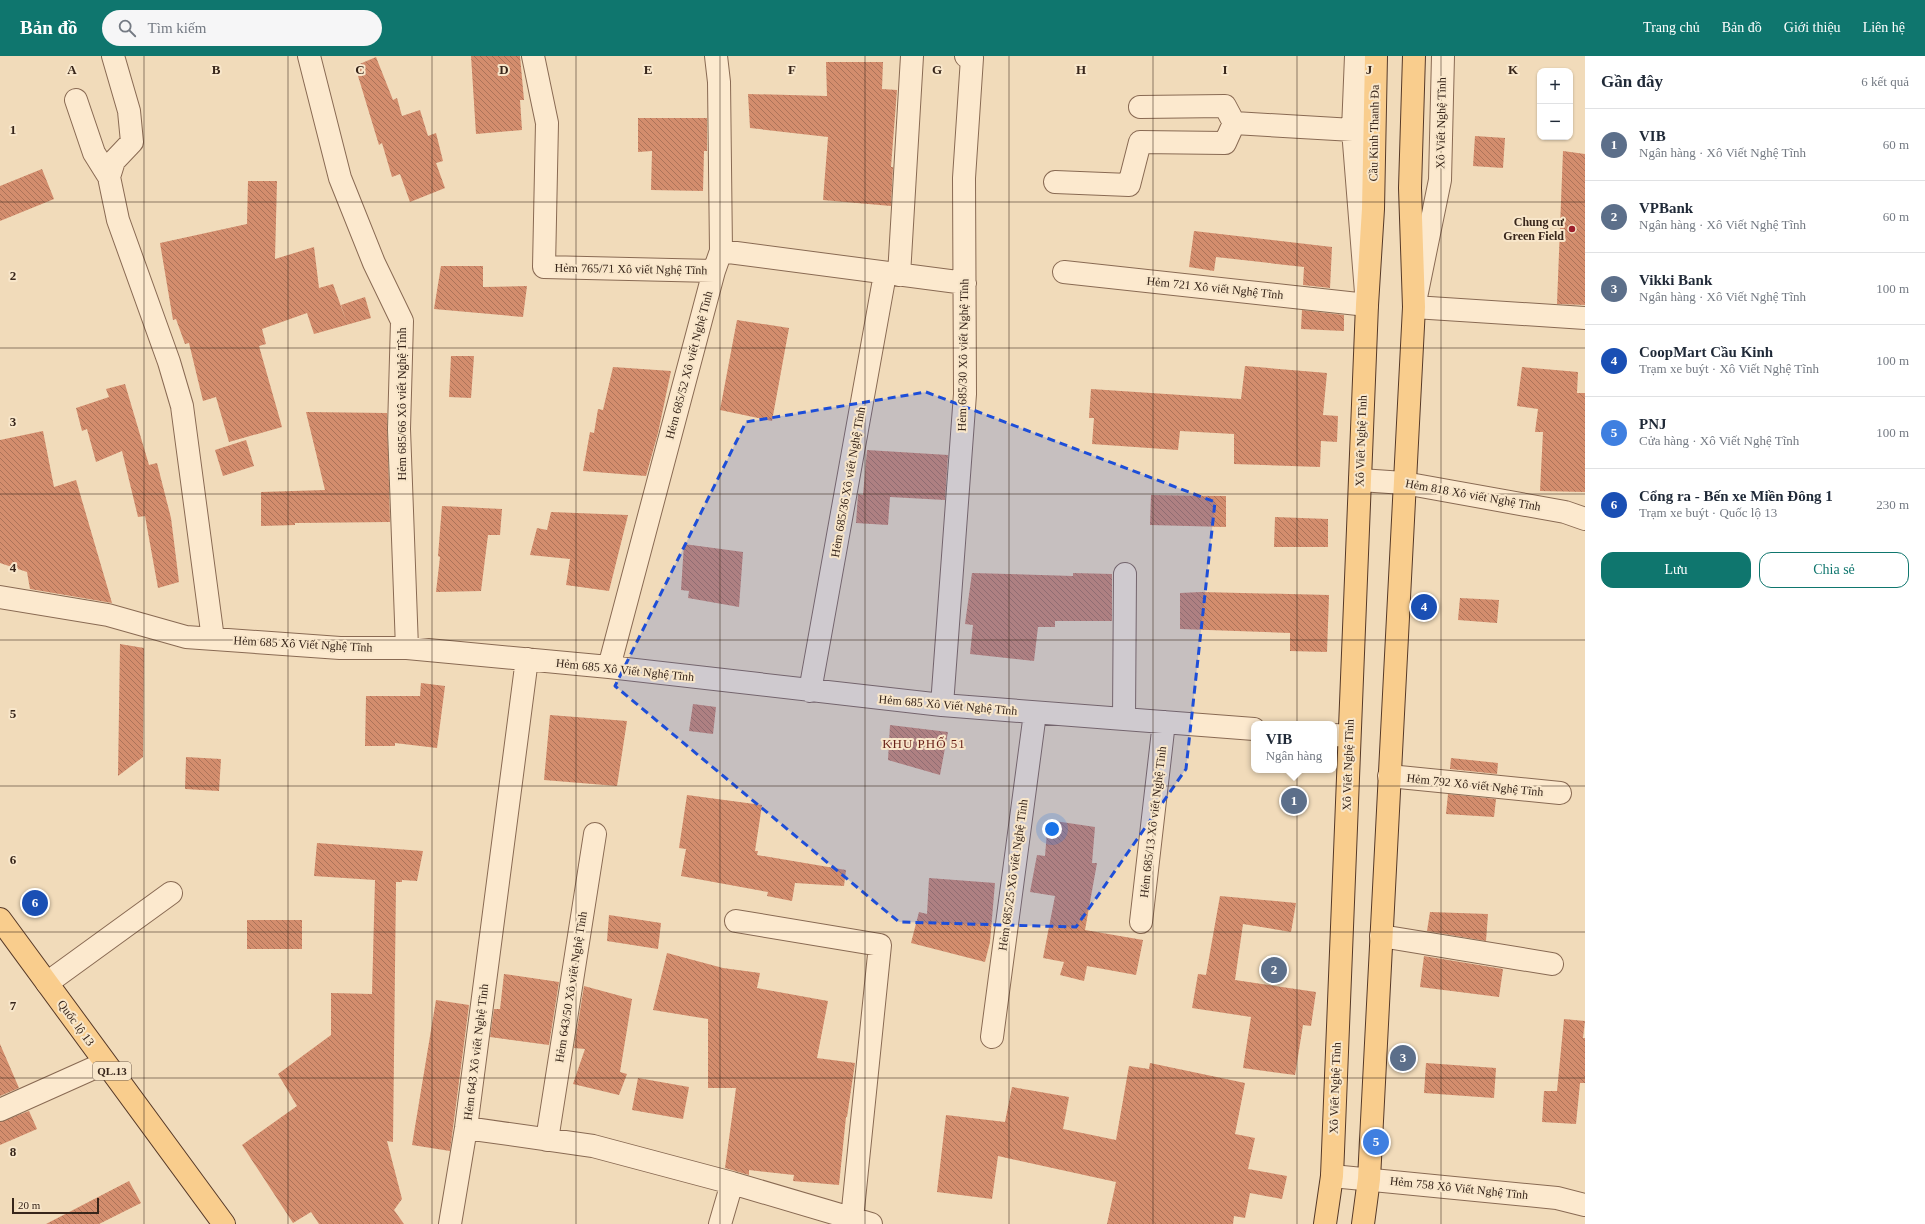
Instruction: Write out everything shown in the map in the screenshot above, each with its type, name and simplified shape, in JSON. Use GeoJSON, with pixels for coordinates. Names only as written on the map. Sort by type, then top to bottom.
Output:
{"type":"FeatureCollection","features":[{"type":"Feature","properties":{"kind":"main road","name":"Cầu Kinh Thanh Đa"},"geometry":{"type":"LineString","coordinates":[[1373,209],[1376,56]]}},
{"type":"Feature","properties":{"kind":"main road","name":"Xô Viết Nghệ Tĩnh"},"geometry":{"type":"LineString","coordinates":[[1363,1224],[1368,1179],[1414,307],[1410,188],[1414,56]]}},
{"type":"Feature","properties":{"kind":"main road","name":"Xô Viết Nghệ Tĩnh"},"geometry":{"type":"LineString","coordinates":[[1325,1224],[1332,1176],[1342,736],[1360,480],[1367,305],[1373,209]]}},
{"type":"Feature","properties":{"kind":"main road","name":"Quốc lộ 13"},"geometry":{"type":"LineString","coordinates":[[0,919],[224,1224]]}},
{"type":"Feature","properties":{"kind":"street"},"geometry":{"type":"LineString","coordinates":[[109,177],[114,161],[132,142],[129,111],[113,56]]}},
{"type":"Feature","properties":{"kind":"street","name":"Hẻm 685/66 Xô viết Nghệ Tĩnh"},"geometry":{"type":"LineString","coordinates":[[309,56],[340,178],[374,263],[402,321],[399,429],[407,648]]}},
{"type":"Feature","properties":{"kind":"street","name":"Hẻm 765/71 Xô viết Nghệ Tĩnh"},"geometry":{"type":"LineString","coordinates":[[533,56],[547,123],[544,267],[717,261]]}},
{"type":"Feature","properties":{"kind":"street","name":"Hẻm 685/52 Xô viết Nghệ Tĩnh"},"geometry":{"type":"LineString","coordinates":[[608,667],[717,261],[719,82],[716,56]]}},
{"type":"Feature","properties":{"kind":"street"},"geometry":{"type":"LineString","coordinates":[[892,274],[912,56]]}},
{"type":"Feature","properties":{"kind":"street","name":"Hẻm 685/30 Xô viết Nghệ Tĩnh"},"geometry":{"type":"LineString","coordinates":[[942,705],[965,394],[964,178],[972,58],[966,56]]}},
{"type":"Feature","properties":{"kind":"street","name":"Xô Viết Nghệ Tĩnh"},"geometry":{"type":"LineString","coordinates":[[1356,56],[1353,130],[1367,305]]}},
{"type":"Feature","properties":{"kind":"street","name":"Xô Viết Nghệ Tĩnh"},"geometry":{"type":"LineString","coordinates":[[1414,307],[1440,180],[1443,56]]}},
{"type":"Feature","properties":{"kind":"street"},"geometry":{"type":"LineString","coordinates":[[76,100],[94,153],[109,177],[118,220],[170,362],[182,406],[213,638]]}},
{"type":"Feature","properties":{"kind":"street"},"geometry":{"type":"LineString","coordinates":[[1140,107],[1225,106],[1234,123]]}},
{"type":"Feature","properties":{"kind":"street"},"geometry":{"type":"LineString","coordinates":[[1234,123],[1353,130]]}},
{"type":"Feature","properties":{"kind":"street"},"geometry":{"type":"LineString","coordinates":[[1055,182],[1129,185],[1140,142],[1225,143],[1234,123]]}},
{"type":"Feature","properties":{"kind":"street"},"geometry":{"type":"LineString","coordinates":[[717,261],[892,274],[965,283]]}},
{"type":"Feature","properties":{"kind":"street","name":"Hẻm 721 Xô viết Nghệ Tĩnh"},"geometry":{"type":"LineString","coordinates":[[1064,272],[1367,305]]}},
{"type":"Feature","properties":{"kind":"street","name":"Hẻm 685/36 Xô viết Nghệ Tĩnh"},"geometry":{"type":"LineString","coordinates":[[810,691],[892,274]]}},
{"type":"Feature","properties":{"kind":"street"},"geometry":{"type":"LineString","coordinates":[[1414,307],[1585,318]]}},
{"type":"Feature","properties":{"kind":"street","name":"Hẻm 818 Xô viết Nghệ Tĩnh"},"geometry":{"type":"LineString","coordinates":[[1360,480],[1404,483],[1565,512],[1585,520]]}},
{"type":"Feature","properties":{"kind":"street"},"geometry":{"type":"LineString","coordinates":[[1124,719],[1126,574]]}},
{"type":"Feature","properties":{"kind":"street","name":"Hẻm 685 Xô Viết Nghệ Tĩnh"},"geometry":{"type":"LineString","coordinates":[[0,597],[108,615],[186,637],[340,648],[407,648],[608,667],[942,705],[1251,729]]}},
{"type":"Feature","properties":{"kind":"street","name":"Hẻm 643 Xô viết Nghệ Tĩnh"},"geometry":{"type":"LineString","coordinates":[[527,659],[466,1128],[593,1146],[732,1183],[862,1222]]}},
{"type":"Feature","properties":{"kind":"street","name":"Hẻm 685/25 Xô viết Nghệ Tĩnh"},"geometry":{"type":"LineString","coordinates":[[992,1037],[1035,712]]}},
{"type":"Feature","properties":{"kind":"street","name":"Hẻm 685/13 Xô viết Nghệ Tĩnh"},"geometry":{"type":"LineString","coordinates":[[1141,922],[1164,722]]}},
{"type":"Feature","properties":{"kind":"street","name":"Hẻm 792 Xô viết Nghệ Tĩnh"},"geometry":{"type":"LineString","coordinates":[[1389,776],[1560,793]]}},
{"type":"Feature","properties":{"kind":"street","name":"Hẻm 643/50 Xô viết Nghệ Tĩnh"},"geometry":{"type":"LineString","coordinates":[[547,1140],[595,834]]}},
{"type":"Feature","properties":{"kind":"street"},"geometry":{"type":"LineString","coordinates":[[47,982],[171,892]]}},
{"type":"Feature","properties":{"kind":"street"},"geometry":{"type":"LineString","coordinates":[[736,921],[880,945],[862,1222]]}},
{"type":"Feature","properties":{"kind":"street"},"geometry":{"type":"LineString","coordinates":[[1381,936],[1552,964]]}},
{"type":"Feature","properties":{"kind":"street"},"geometry":{"type":"LineString","coordinates":[[0,1110],[105,1063]]}},
{"type":"Feature","properties":{"kind":"street"},"geometry":{"type":"LineString","coordinates":[[450,1224],[466,1128]]}},
{"type":"Feature","properties":{"kind":"street","name":"Hẻm 758 Xô Viết Nghệ Tĩnh"},"geometry":{"type":"LineString","coordinates":[[1332,1176],[1557,1198],[1585,1205]]}},
{"type":"Feature","properties":{"kind":"street"},"geometry":{"type":"LineString","coordinates":[[720,1224],[732,1183]]}},
{"type":"Feature","properties":{"kind":"highlighted area"},"geometry":{"type":"Polygon","coordinates":[[[926,392],[1215,502],[1186,769],[1076,927],[899,922],[615,686],[746,422],[926,392]]]}},
{"type":"Feature","properties":{"kind":"building"},"geometry":{"type":"Polygon","coordinates":[[[471,56],[520,56],[524,100],[520,100],[522,130],[476,134],[471,56]]]}},
{"type":"Feature","properties":{"kind":"building"},"geometry":{"type":"Polygon","coordinates":[[[376,57],[393,100],[397,98],[402,116],[420,110],[428,136],[436,133],[443,161],[436,163],[445,188],[410,202],[400,174],[392,177],[382,143],[379,145],[355,66],[376,57]]]}},
{"type":"Feature","properties":{"kind":"building"},"geometry":{"type":"Polygon","coordinates":[[[826,62],[883,62],[882,89],[897,90],[891,167],[893,167],[891,206],[823,200],[828,137],[750,128],[748,94],[827,96],[826,62]]]}},
{"type":"Feature","properties":{"kind":"building"},"geometry":{"type":"Polygon","coordinates":[[[638,118],[707,118],[707,151],[704,151],[703,191],[651,190],[652,151],[638,152],[638,118]]]}},
{"type":"Feature","properties":{"kind":"building"},"geometry":{"type":"Polygon","coordinates":[[[1475,136],[1505,138],[1503,168],[1473,166],[1475,136]]]}},
{"type":"Feature","properties":{"kind":"building","name":"Chung cư Green Field"},"geometry":{"type":"Polygon","coordinates":[[[1563,151],[1585,154],[1585,305],[1557,304],[1563,151]]]}},
{"type":"Feature","properties":{"kind":"building"},"geometry":{"type":"Polygon","coordinates":[[[42,169],[54,199],[0,221],[0,186],[42,169]]]}},
{"type":"Feature","properties":{"kind":"building"},"geometry":{"type":"Polygon","coordinates":[[[248,181],[277,181],[275,259],[314,247],[319,288],[333,284],[347,323],[341,305],[365,297],[371,318],[314,334],[307,313],[262,329],[266,344],[259,346],[282,427],[229,442],[216,397],[203,401],[189,343],[185,344],[176,319],[173,320],[160,243],[247,224],[248,181]]]}},
{"type":"Feature","properties":{"kind":"building"},"geometry":{"type":"Polygon","coordinates":[[[1194,231],[1332,247],[1330,288],[1303,285],[1304,267],[1216,257],[1214,271],[1189,267],[1194,231]]]}},
{"type":"Feature","properties":{"kind":"building"},"geometry":{"type":"Polygon","coordinates":[[[441,266],[483,266],[483,287],[527,286],[523,317],[434,309],[441,266]]]}},
{"type":"Feature","properties":{"kind":"building"},"geometry":{"type":"Polygon","coordinates":[[[1302,310],[1344,315],[1344,331],[1301,329],[1302,310]]]}},
{"type":"Feature","properties":{"kind":"building"},"geometry":{"type":"Polygon","coordinates":[[[737,320],[789,328],[772,421],[720,410],[737,320]]]}},
{"type":"Feature","properties":{"kind":"building"},"geometry":{"type":"Polygon","coordinates":[[[451,356],[474,356],[471,398],[449,397],[451,356]]]}},
{"type":"Feature","properties":{"kind":"building"},"geometry":{"type":"Polygon","coordinates":[[[1245,366],[1327,373],[1323,415],[1338,416],[1337,442],[1321,441],[1320,467],[1234,464],[1234,434],[1180,431],[1178,450],[1092,444],[1094,418],[1089,418],[1091,389],[1241,399],[1245,366]]]}},
{"type":"Feature","properties":{"kind":"building"},"geometry":{"type":"Polygon","coordinates":[[[613,367],[671,371],[658,433],[646,476],[583,471],[590,432],[594,433],[598,409],[603,410],[613,367]]]}},
{"type":"Feature","properties":{"kind":"building"},"geometry":{"type":"Polygon","coordinates":[[[1522,367],[1578,372],[1577,393],[1585,393],[1585,492],[1540,491],[1543,432],[1535,432],[1538,409],[1517,406],[1522,367]]]}},
{"type":"Feature","properties":{"kind":"building"},"geometry":{"type":"Polygon","coordinates":[[[125,384],[149,465],[157,463],[171,518],[179,582],[158,588],[145,516],[138,517],[122,451],[96,462],[87,429],[82,431],[76,408],[109,397],[106,389],[125,384]]]}},
{"type":"Feature","properties":{"kind":"building"},"geometry":{"type":"Polygon","coordinates":[[[306,412],[387,413],[390,522],[295,523],[295,525],[261,526],[261,492],[325,490],[306,412]]]}},
{"type":"Feature","properties":{"kind":"building"},"geometry":{"type":"Polygon","coordinates":[[[43,431],[54,487],[76,480],[112,603],[30,589],[27,572],[0,563],[0,440],[43,431]]]}},
{"type":"Feature","properties":{"kind":"building"},"geometry":{"type":"Polygon","coordinates":[[[246,440],[254,466],[223,476],[215,450],[246,440]]]}},
{"type":"Feature","properties":{"kind":"building"},"geometry":{"type":"Polygon","coordinates":[[[867,450],[948,455],[945,500],[890,497],[888,525],[856,523],[858,494],[863,495],[867,450]]]}},
{"type":"Feature","properties":{"kind":"building"},"geometry":{"type":"Polygon","coordinates":[[[1151,495],[1226,496],[1226,527],[1150,525],[1151,495]]]}},
{"type":"Feature","properties":{"kind":"building"},"geometry":{"type":"Polygon","coordinates":[[[442,506],[502,509],[500,535],[488,535],[481,591],[436,592],[440,557],[438,556],[442,506]]]}},
{"type":"Feature","properties":{"kind":"building"},"geometry":{"type":"Polygon","coordinates":[[[551,512],[628,515],[609,591],[566,585],[570,559],[530,555],[537,528],[547,530],[551,512]]]}},
{"type":"Feature","properties":{"kind":"building"},"geometry":{"type":"Polygon","coordinates":[[[1275,517],[1328,519],[1328,547],[1274,547],[1275,517]]]}},
{"type":"Feature","properties":{"kind":"building"},"geometry":{"type":"Polygon","coordinates":[[[684,544],[743,552],[739,607],[688,598],[689,591],[681,590],[684,544]]]}},
{"type":"Feature","properties":{"kind":"building"},"geometry":{"type":"Polygon","coordinates":[[[972,573],[1073,576],[1073,573],[1112,574],[1112,621],[1055,621],[1055,627],[1038,627],[1034,661],[970,654],[973,625],[965,624],[972,573]]]}},
{"type":"Feature","properties":{"kind":"building"},"geometry":{"type":"Polygon","coordinates":[[[1201,592],[1329,595],[1327,652],[1290,651],[1290,633],[1180,629],[1180,593],[1201,592]]]}},
{"type":"Feature","properties":{"kind":"building"},"geometry":{"type":"Polygon","coordinates":[[[1460,598],[1499,600],[1497,623],[1458,620],[1460,598]]]}},
{"type":"Feature","properties":{"kind":"building"},"geometry":{"type":"Polygon","coordinates":[[[120,644],[144,648],[143,757],[118,776],[120,644]]]}},
{"type":"Feature","properties":{"kind":"building"},"geometry":{"type":"Polygon","coordinates":[[[421,683],[445,686],[437,748],[395,743],[395,746],[365,746],[366,696],[420,696],[421,683]]]}},
{"type":"Feature","properties":{"kind":"building"},"geometry":{"type":"Polygon","coordinates":[[[693,704],[716,707],[713,734],[689,731],[693,704]]]}},
{"type":"Feature","properties":{"kind":"building"},"geometry":{"type":"Polygon","coordinates":[[[550,715],[627,721],[617,786],[544,780],[550,715]]]}},
{"type":"Feature","properties":{"kind":"building"},"geometry":{"type":"Polygon","coordinates":[[[890,725],[948,732],[940,775],[888,760],[890,725]]]}},
{"type":"Feature","properties":{"kind":"building"},"geometry":{"type":"Polygon","coordinates":[[[186,757],[221,759],[219,791],[185,789],[186,757]]]}},
{"type":"Feature","properties":{"kind":"building"},"geometry":{"type":"Polygon","coordinates":[[[1451,758],[1498,763],[1497,774],[1450,769],[1451,758]]]}},
{"type":"Feature","properties":{"kind":"building"},"geometry":{"type":"Polygon","coordinates":[[[1448,794],[1496,799],[1494,817],[1446,814],[1448,794]]]}},
{"type":"Feature","properties":{"kind":"building"},"geometry":{"type":"Polygon","coordinates":[[[687,795],[762,805],[755,851],[758,851],[757,855],[846,870],[844,886],[795,883],[792,901],[767,896],[768,892],[681,876],[686,849],[679,848],[687,795]]]}},
{"type":"Feature","properties":{"kind":"building"},"geometry":{"type":"Polygon","coordinates":[[[1048,820],[1095,827],[1092,863],[1097,863],[1085,930],[1143,940],[1136,975],[1087,966],[1084,981],[1060,975],[1064,962],[1043,958],[1055,896],[1030,892],[1037,855],[1045,856],[1048,820]]]}},
{"type":"Feature","properties":{"kind":"building"},"geometry":{"type":"Polygon","coordinates":[[[317,843],[423,851],[417,881],[402,880],[402,882],[396,882],[393,1142],[387,1141],[402,1199],[394,1210],[404,1224],[319,1224],[311,1212],[293,1223],[242,1145],[297,1106],[278,1074],[331,1035],[331,993],[372,994],[375,880],[314,876],[317,843]]]}},
{"type":"Feature","properties":{"kind":"building"},"geometry":{"type":"Polygon","coordinates":[[[929,878],[995,883],[990,942],[985,962],[911,943],[919,912],[927,914],[929,878]]]}},
{"type":"Feature","properties":{"kind":"building"},"geometry":{"type":"Polygon","coordinates":[[[1220,896],[1296,903],[1291,932],[1243,924],[1235,980],[1316,992],[1311,1026],[1303,1025],[1295,1075],[1243,1068],[1251,1017],[1192,1008],[1198,974],[1206,975],[1220,896]]]}},
{"type":"Feature","properties":{"kind":"building"},"geometry":{"type":"Polygon","coordinates":[[[1430,912],[1488,914],[1486,941],[1427,931],[1430,912]]]}},
{"type":"Feature","properties":{"kind":"building"},"geometry":{"type":"Polygon","coordinates":[[[609,915],[661,923],[658,949],[607,941],[609,915]]]}},
{"type":"Feature","properties":{"kind":"building"},"geometry":{"type":"Polygon","coordinates":[[[247,920],[302,920],[302,949],[247,949],[247,920]]]}},
{"type":"Feature","properties":{"kind":"building"},"geometry":{"type":"Polygon","coordinates":[[[667,953],[723,968],[760,973],[757,988],[828,1001],[817,1058],[855,1063],[846,1117],[839,1185],[793,1181],[794,1175],[749,1170],[749,1175],[725,1168],[736,1088],[708,1088],[708,1019],[653,1010],[667,953]]]}},
{"type":"Feature","properties":{"kind":"building"},"geometry":{"type":"Polygon","coordinates":[[[1424,956],[1503,969],[1499,997],[1420,987],[1424,956]]]}},
{"type":"Feature","properties":{"kind":"building"},"geometry":{"type":"Polygon","coordinates":[[[504,974],[559,982],[549,1045],[490,1037],[494,1009],[500,1009],[504,974]]]}},
{"type":"Feature","properties":{"kind":"building"},"geometry":{"type":"Polygon","coordinates":[[[584,986],[632,999],[620,1072],[627,1074],[619,1095],[573,1084],[585,1049],[574,1048],[584,986]]]}},
{"type":"Feature","properties":{"kind":"building"},"geometry":{"type":"Polygon","coordinates":[[[436,1000],[469,1005],[450,1151],[412,1145],[436,1000]]]}},
{"type":"Feature","properties":{"kind":"building"},"geometry":{"type":"Polygon","coordinates":[[[1564,1019],[1585,1021],[1583,1038],[1585,1038],[1585,1083],[1580,1083],[1576,1124],[1542,1122],[1544,1091],[1557,1091],[1564,1019]]]}},
{"type":"Feature","properties":{"kind":"building"},"geometry":{"type":"Polygon","coordinates":[[[0,1044],[19,1088],[0,1096],[0,1044]]]}},
{"type":"Feature","properties":{"kind":"building"},"geometry":{"type":"Polygon","coordinates":[[[1150,1063],[1245,1083],[1235,1134],[1255,1138],[1248,1169],[1287,1176],[1282,1199],[1250,1193],[1245,1218],[1234,1216],[1233,1224],[1107,1224],[1116,1182],[998,1156],[992,1199],[937,1192],[946,1115],[1005,1122],[1012,1087],[1069,1097],[1063,1129],[1116,1140],[1129,1066],[1149,1069],[1150,1063]]]}},
{"type":"Feature","properties":{"kind":"building"},"geometry":{"type":"Polygon","coordinates":[[[1426,1063],[1496,1068],[1494,1098],[1424,1093],[1426,1063]]]}},
{"type":"Feature","properties":{"kind":"building"},"geometry":{"type":"Polygon","coordinates":[[[638,1078],[689,1087],[683,1119],[632,1110],[638,1078]]]}},
{"type":"Feature","properties":{"kind":"building"},"geometry":{"type":"Polygon","coordinates":[[[29,1111],[37,1129],[0,1145],[0,1122],[29,1111]]]}},
{"type":"Feature","properties":{"kind":"building"},"geometry":{"type":"Polygon","coordinates":[[[129,1181],[141,1203],[99,1224],[46,1224],[129,1181]]]}},
{"type":"Feature","properties":{"kind":"place","name":"Chung cư Green Field"},"geometry":{"type":"Point","coordinates":[1572,229]}},
{"type":"Feature","properties":{"kind":"place","name":"CoopMart Cầu Kinh"},"geometry":{"type":"Point","coordinates":[1424,607]}},
{"type":"Feature","properties":{"kind":"place","name":"VIB"},"geometry":{"type":"Point","coordinates":[1294,801]}},
{"type":"Feature","properties":{"kind":"place","name":"Cổng ra - Bến xe Miền Đông 1"},"geometry":{"type":"Point","coordinates":[35,903]}},
{"type":"Feature","properties":{"kind":"place","name":"VPBank"},"geometry":{"type":"Point","coordinates":[1274,970]}},
{"type":"Feature","properties":{"kind":"place","name":"Vikki Bank"},"geometry":{"type":"Point","coordinates":[1403,1058]}},
{"type":"Feature","properties":{"kind":"place","name":"PNJ"},"geometry":{"type":"Point","coordinates":[1376,1142]}},
{"type":"Feature","properties":{"kind":"district","name":"KHU PHỐ 51"},"geometry":{"type":"Point","coordinates":[924,743]}}]}
